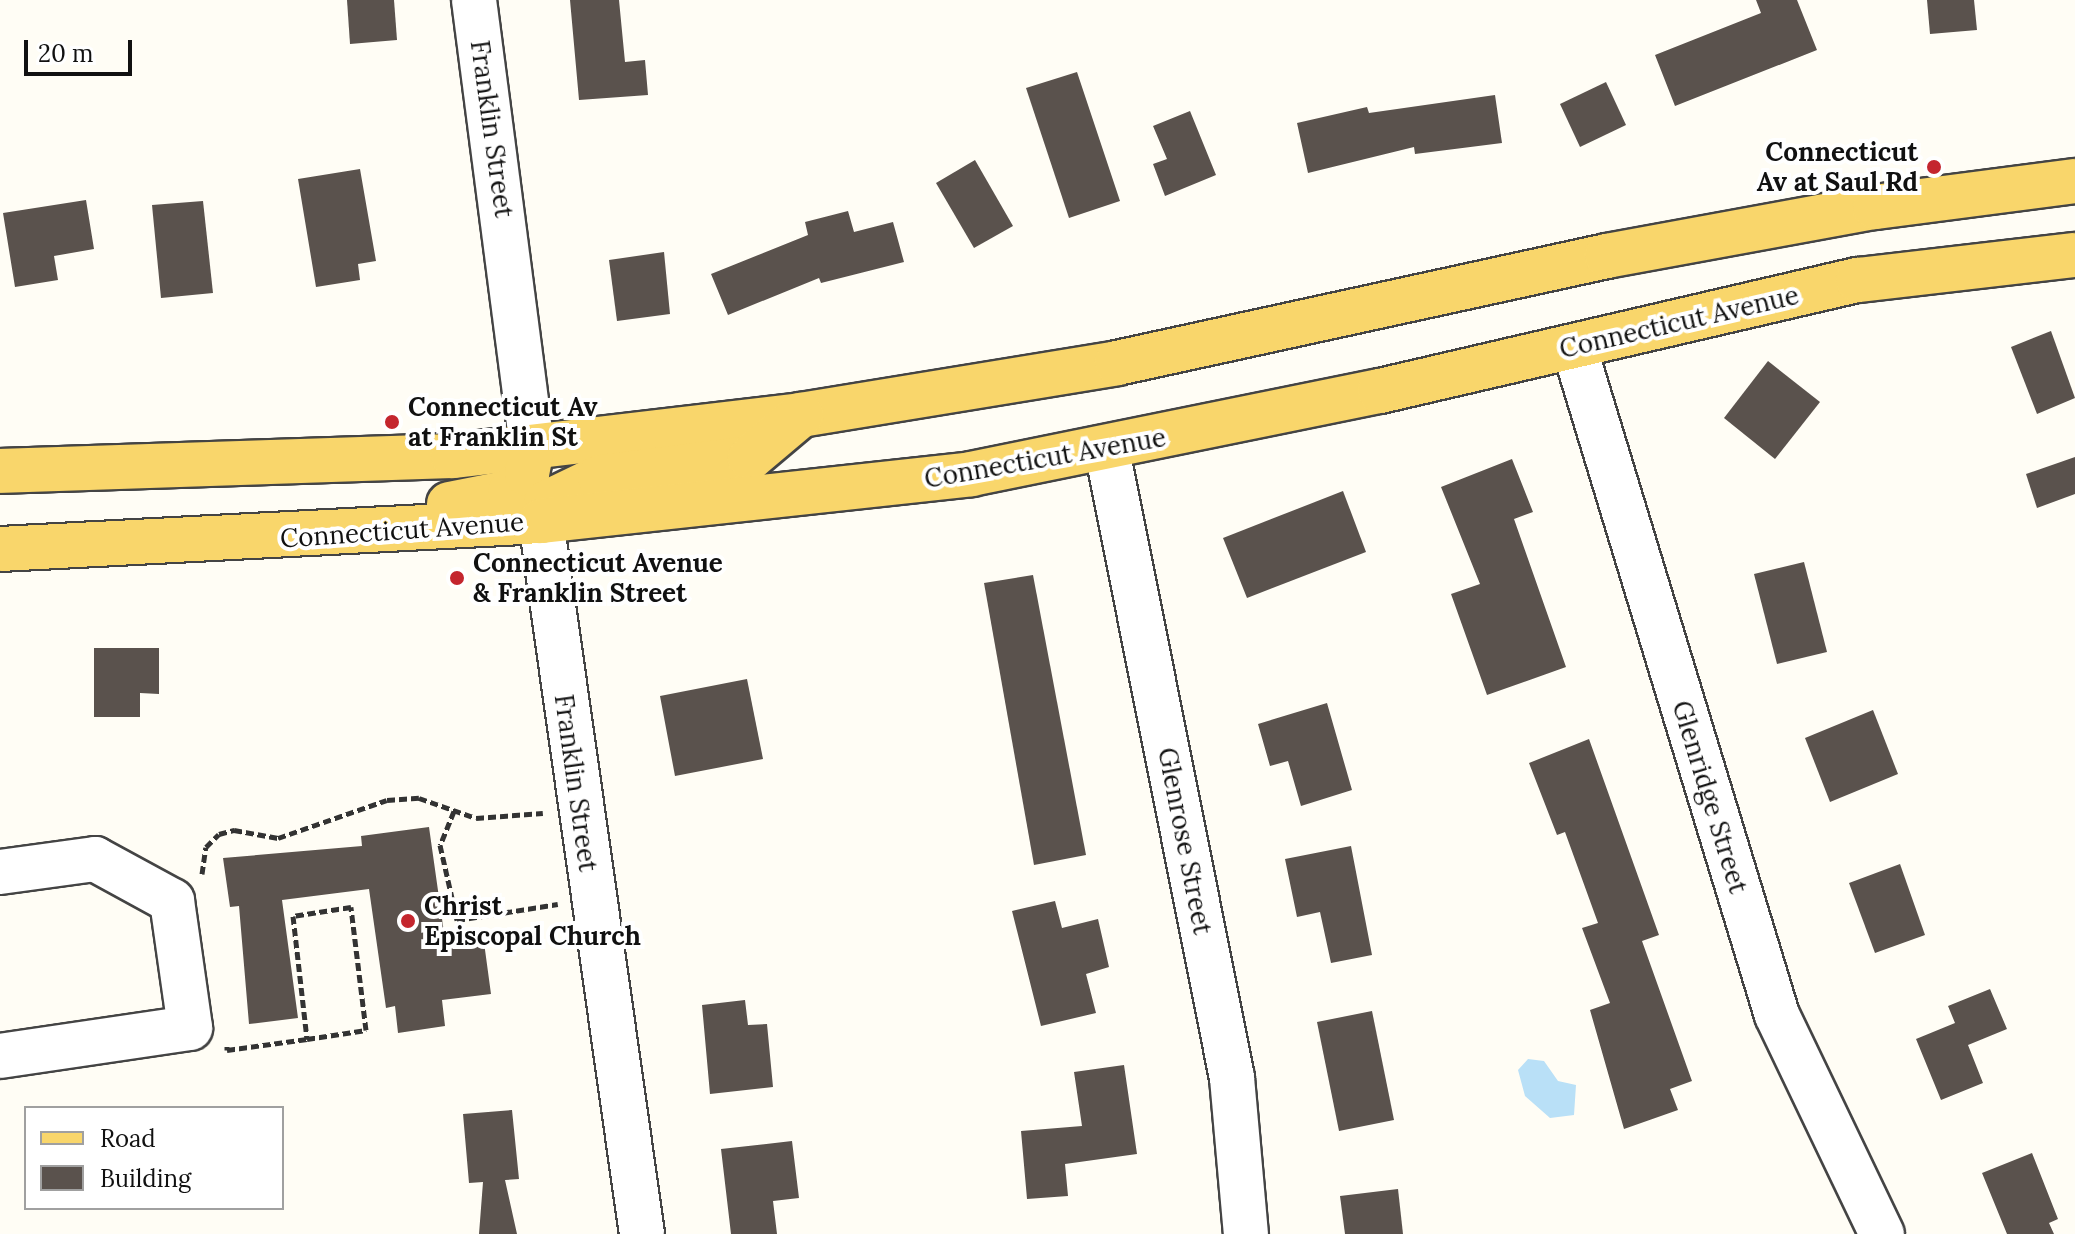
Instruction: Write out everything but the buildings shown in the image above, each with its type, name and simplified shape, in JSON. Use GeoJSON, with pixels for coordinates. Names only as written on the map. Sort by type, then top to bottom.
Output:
{"type":"FeatureCollection","features":[{"type":"Feature","properties":{"kind":"main road"},"geometry":{"type":"LineString","coordinates":[[0,471],[199,468],[532,448],[801,415],[1131,361],[1607,256],[1860,210],[2075,181]]}},
{"type":"Feature","properties":{"kind":"main road","name":"Connecticut Avenue"},"geometry":{"type":"LineString","coordinates":[[0,549],[331,535],[541,521],[971,474],[1107,450],[1574,347],[1858,280],[2075,255]]}},
{"type":"Feature","properties":{"kind":"main road"},"geometry":{"type":"LineString","coordinates":[[541,521],[546,503],[600,477],[750,458],[801,415]]}},
{"type":"Feature","properties":{"kind":"main road"},"geometry":{"type":"LineString","coordinates":[[331,535],[363,512],[475,502],[510,492],[527,474],[532,448]]}},
{"type":"Feature","properties":{"kind":"street","name":"Franklin Street"},"geometry":{"type":"LineString","coordinates":[[474,0],[532,448]]}},
{"type":"Feature","properties":{"kind":"street","name":"Glenridge Street"},"geometry":{"type":"LineString","coordinates":[[1574,347],[1777,1015],[1882,1234]]}},
{"type":"Feature","properties":{"kind":"street","name":"Glenrose Street"},"geometry":{"type":"LineString","coordinates":[[1107,450],[1232,1078],[1246,1234]]}},
{"type":"Feature","properties":{"kind":"street","name":"Franklin Street"},"geometry":{"type":"LineString","coordinates":[[541,521],[642,1234]]}},
{"type":"Feature","properties":{"kind":"street"},"geometry":{"type":"LineString","coordinates":[[0,872],[95,859],[172,901],[190,1028],[0,1056]]}},
{"type":"Feature","properties":{"kind":"path"},"geometry":{"type":"LineString","coordinates":[[203,883],[206,847],[234,830],[278,838],[387,800],[419,798],[454,811],[507,819],[580,807]]}},
{"type":"Feature","properties":{"kind":"path"},"geometry":{"type":"LineString","coordinates":[[454,811],[440,845],[457,920],[593,898]]}},
{"type":"Feature","properties":{"kind":"path"},"geometry":{"type":"LineString","coordinates":[[225,1035],[227,1050],[307,1039],[366,1030],[351,907],[293,916],[307,1039]]}},
{"type":"Feature","properties":{"kind":"water"},"geometry":{"type":"Polygon","coordinates":[[[1528,1059],[1544,1061],[1558,1081],[1576,1085],[1574,1115],[1550,1118],[1525,1096],[1518,1070],[1528,1059]]]}},
{"type":"Feature","properties":{"kind":"place","name":"Connecticut Av at Saul Rd"},"geometry":{"type":"Point","coordinates":[1934,167]}},
{"type":"Feature","properties":{"kind":"place","name":"Connecticut Av at Franklin St"},"geometry":{"type":"Point","coordinates":[392,422]}},
{"type":"Feature","properties":{"kind":"place","name":"Connecticut Avenue & Franklin Street"},"geometry":{"type":"Point","coordinates":[457,578]}},
{"type":"Feature","properties":{"kind":"place","name":"Christ Episcopal Church"},"geometry":{"type":"Point","coordinates":[408,921]}}]}
